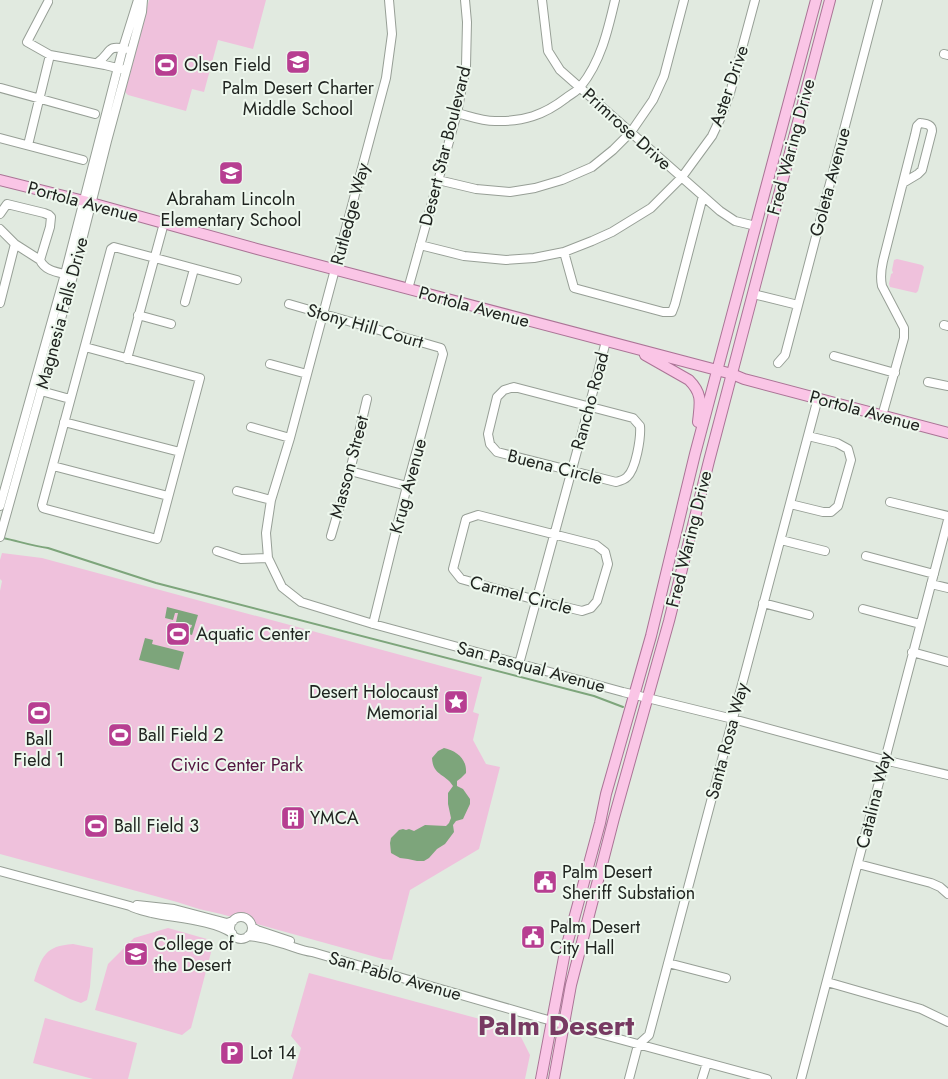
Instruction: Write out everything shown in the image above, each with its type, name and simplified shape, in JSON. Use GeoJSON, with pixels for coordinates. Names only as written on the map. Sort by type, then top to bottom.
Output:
{"type":"FeatureCollection","features":[{"type":"Feature","properties":{"kind":"main road","name":"Fred Waring Drive"},"geometry":{"type":"LineString","coordinates":[[554,1079],[573,976],[671,612],[708,461],[830,0]]}},
{"type":"Feature","properties":{"kind":"main road","name":"Fred Waring Drive"},"geometry":{"type":"LineString","coordinates":[[541,1079],[565,952],[650,636],[716,370],[816,3]]}},
{"type":"Feature","properties":{"kind":"main road"},"geometry":{"type":"LineString","coordinates":[[814,60],[810,49],[816,22],[816,3]]}},
{"type":"Feature","properties":{"kind":"main road","name":"Portola Avenue"},"geometry":{"type":"LineString","coordinates":[[0,180],[948,433]]}},
{"type":"Feature","properties":{"kind":"main road"},"geometry":{"type":"LineString","coordinates":[[751,298],[748,296],[747,287],[761,236],[761,228],[756,226]]}},
{"type":"Feature","properties":{"kind":"main road"},"geometry":{"type":"LineString","coordinates":[[634,349],[689,380],[698,392],[700,400],[695,454]]}},
{"type":"Feature","properties":{"kind":"street","name":"Magnesia Falls Drive"},"geometry":{"type":"LineString","coordinates":[[88,202],[117,68],[138,0]]}},
{"type":"Feature","properties":{"kind":"street","name":"Magnesia Falls Drive"},"geometry":{"type":"LineString","coordinates":[[0,537],[41,391],[88,202],[142,12],[143,0]]}},
{"type":"Feature","properties":{"kind":"street","name":"Rutledge Way"},"geometry":{"type":"LineString","coordinates":[[293,425],[386,78],[392,34],[389,0]]}},
{"type":"Feature","properties":{"kind":"street","name":"Desert Star Boulevard"},"geometry":{"type":"LineString","coordinates":[[408,289],[457,113],[466,66],[467,22],[465,0]]}},
{"type":"Feature","properties":{"kind":"street","name":"Primrose Drive"},"geometry":{"type":"LineString","coordinates":[[542,0],[548,51],[560,70],[703,196],[735,221],[756,226]]}},
{"type":"Feature","properties":{"kind":"street"},"geometry":{"type":"LineString","coordinates":[[457,113],[493,121],[517,120],[533,117],[552,108],[581,87],[596,60],[606,35],[615,0]]}},
{"type":"Feature","properties":{"kind":"street"},"geometry":{"type":"LineString","coordinates":[[438,180],[476,189],[510,192],[535,188],[562,180],[592,166],[613,150],[631,132],[653,100],[664,76],[684,0]]}},
{"type":"Feature","properties":{"kind":"street","name":"Aster Drive"},"geometry":{"type":"LineString","coordinates":[[420,245],[464,256],[506,260],[534,258],[564,252],[612,232],[651,208],[682,177],[712,136],[730,93],[755,0]]}},
{"type":"Feature","properties":{"kind":"street","name":"Goleta Avenue"},"geometry":{"type":"LineString","coordinates":[[778,363],[785,355],[878,0]]}},
{"type":"Feature","properties":{"kind":"street"},"geometry":{"type":"LineString","coordinates":[[48,2],[27,42],[50,55],[126,70]]}},
{"type":"Feature","properties":{"kind":"street"},"geometry":{"type":"LineString","coordinates":[[97,63],[102,60],[110,49],[116,47],[131,51]]}},
{"type":"Feature","properties":{"kind":"street"},"geometry":{"type":"LineString","coordinates":[[28,145],[50,55]]}},
{"type":"Feature","properties":{"kind":"street"},"geometry":{"type":"LineString","coordinates":[[1,88],[95,114]]}},
{"type":"Feature","properties":{"kind":"street"},"geometry":{"type":"LineString","coordinates":[[882,416],[904,338],[904,328],[880,279],[883,261],[917,126],[920,123],[930,125],[932,131],[922,170],[903,182]]}},
{"type":"Feature","properties":{"kind":"street"},"geometry":{"type":"LineString","coordinates":[[0,138],[83,160]]}},
{"type":"Feature","properties":{"kind":"street"},"geometry":{"type":"LineString","coordinates":[[564,252],[574,288],[663,312],[672,312],[703,196]]}},
{"type":"Feature","properties":{"kind":"street"},"geometry":{"type":"LineString","coordinates":[[0,214],[7,204],[51,217],[40,260]]}},
{"type":"Feature","properties":{"kind":"street"},"geometry":{"type":"LineString","coordinates":[[127,358],[164,223]]}},
{"type":"Feature","properties":{"kind":"street"},"geometry":{"type":"LineString","coordinates":[[0,229],[15,244],[40,260],[47,269],[69,275]]}},
{"type":"Feature","properties":{"kind":"street"},"geometry":{"type":"LineString","coordinates":[[0,303],[15,244]]}},
{"type":"Feature","properties":{"kind":"street"},"geometry":{"type":"LineString","coordinates":[[84,347],[200,378],[157,539],[43,508],[42,505],[84,347],[111,249],[114,248],[237,280]]}},
{"type":"Feature","properties":{"kind":"street"},"geometry":{"type":"LineString","coordinates":[[185,302],[194,269]]}},
{"type":"Feature","properties":{"kind":"street","name":"Magnesia Falls Drive"},"geometry":{"type":"LineString","coordinates":[[0,506],[69,275]]}},
{"type":"Feature","properties":{"kind":"street"},"geometry":{"type":"LineString","coordinates":[[751,298],[798,305]]}},
{"type":"Feature","properties":{"kind":"street","name":"Stony Hill Court"},"geometry":{"type":"LineString","coordinates":[[288,304],[441,348]]}},
{"type":"Feature","properties":{"kind":"street"},"geometry":{"type":"LineString","coordinates":[[138,315],[171,324]]}},
{"type":"Feature","properties":{"kind":"street","name":"Rancho Road"},"geometry":{"type":"LineString","coordinates":[[519,664],[606,341]]}},
{"type":"Feature","properties":{"kind":"street","name":"Krug Avenue"},"geometry":{"type":"LineString","coordinates":[[373,624],[407,486],[443,354],[441,348]]}},
{"type":"Feature","properties":{"kind":"street"},"geometry":{"type":"LineString","coordinates":[[834,356],[895,373]]}},
{"type":"Feature","properties":{"kind":"street"},"geometry":{"type":"LineString","coordinates":[[270,364],[307,374]]}},
{"type":"Feature","properties":{"kind":"street"},"geometry":{"type":"LineString","coordinates":[[928,382],[948,386]]}},
{"type":"Feature","properties":{"kind":"street","name":"Buena Circle"},"geometry":{"type":"LineString","coordinates":[[514,387],[589,406],[632,418],[640,426],[641,436],[632,471],[625,479],[616,482],[571,471],[498,452],[490,444],[488,434],[497,397],[504,390],[514,387]]}},
{"type":"Feature","properties":{"kind":"street"},"geometry":{"type":"LineString","coordinates":[[41,391],[70,399]]}},
{"type":"Feature","properties":{"kind":"street","name":"Masson Street"},"geometry":{"type":"LineString","coordinates":[[331,536],[350,471],[367,398]]}},
{"type":"Feature","properties":{"kind":"street","name":"Santa Rosa Way"},"geometry":{"type":"LineString","coordinates":[[629,1079],[638,1045],[649,1035],[818,398]]}},
{"type":"Feature","properties":{"kind":"street"},"geometry":{"type":"LineString","coordinates":[[64,422],[180,452]]}},
{"type":"Feature","properties":{"kind":"street","name":"San Pasqual Avenue"},"geometry":{"type":"LineString","coordinates":[[293,425],[271,500],[266,533],[268,558],[282,587],[301,602],[519,664],[948,776]]}},
{"type":"Feature","properties":{"kind":"street"},"geometry":{"type":"LineString","coordinates":[[251,427],[290,438]]}},
{"type":"Feature","properties":{"kind":"street"},"geometry":{"type":"LineString","coordinates":[[790,504],[831,512],[838,506],[851,460],[848,449],[837,443],[808,436]]}},
{"type":"Feature","properties":{"kind":"street"},"geometry":{"type":"LineString","coordinates":[[53,466],[168,496]]}},
{"type":"Feature","properties":{"kind":"street"},"geometry":{"type":"LineString","coordinates":[[350,471],[407,486]]}},
{"type":"Feature","properties":{"kind":"street"},"geometry":{"type":"LineString","coordinates":[[237,491],[271,500]]}},
{"type":"Feature","properties":{"kind":"street"},"geometry":{"type":"LineString","coordinates":[[890,502],[948,516]]}},
{"type":"Feature","properties":{"kind":"street","name":"Carmel Circle"},"geometry":{"type":"LineString","coordinates":[[478,515],[554,534],[596,545],[605,552],[608,564],[597,601],[591,608],[582,611],[461,579],[453,569],[466,519],[478,515]]}},
{"type":"Feature","properties":{"kind":"street","name":"Catalina Way"},"geometry":{"type":"LineString","coordinates":[[801,1079],[948,520]]}},
{"type":"Feature","properties":{"kind":"street"},"geometry":{"type":"LineString","coordinates":[[781,540],[825,551]]}},
{"type":"Feature","properties":{"kind":"street"},"geometry":{"type":"LineString","coordinates":[[218,551],[242,559],[268,558]]}},
{"type":"Feature","properties":{"kind":"street"},"geometry":{"type":"LineString","coordinates":[[866,556],[934,574]]}},
{"type":"Feature","properties":{"kind":"street"},"geometry":{"type":"LineString","coordinates":[[931,584],[948,588]]}},
{"type":"Feature","properties":{"kind":"street"},"geometry":{"type":"LineString","coordinates":[[764,604],[808,615]]}},
{"type":"Feature","properties":{"kind":"street"},"geometry":{"type":"LineString","coordinates":[[863,609],[920,624]]}},
{"type":"Feature","properties":{"kind":"street"},"geometry":{"type":"LineString","coordinates":[[912,652],[948,662]]}},
{"type":"Feature","properties":{"kind":"street"},"geometry":{"type":"LineString","coordinates":[[858,864],[931,883],[940,887],[948,894]]}},
{"type":"Feature","properties":{"kind":"street"},"geometry":{"type":"LineString","coordinates":[[0,871],[136,909],[210,923],[226,928],[239,939],[251,934],[252,927],[246,919],[240,918],[227,923],[174,909],[138,905],[130,906]]}},
{"type":"Feature","properties":{"kind":"street"},"geometry":{"type":"LineString","coordinates":[[232,933],[230,928],[233,921]]}},
{"type":"Feature","properties":{"kind":"street","name":"San Pablo Avenue"},"geometry":{"type":"LineString","coordinates":[[252,927],[285,939],[312,952]]}},
{"type":"Feature","properties":{"kind":"street","name":"San Pablo Avenue"},"geometry":{"type":"LineString","coordinates":[[248,936],[282,943],[304,951],[552,1021],[767,1079]]}},
{"type":"Feature","properties":{"kind":"street"},"geometry":{"type":"LineString","coordinates":[[668,963],[726,978]]}},
{"type":"Feature","properties":{"kind":"street"},"geometry":{"type":"LineString","coordinates":[[827,982],[921,1009],[948,1022]]}},
{"type":"Feature","properties":{"kind":"street"},"geometry":{"type":"LineString","coordinates":[[702,1079],[707,1063]]}},
{"type":"Feature","properties":{"kind":"green space"},"geometry":{"type":"Polygon","coordinates":[[[149,0],[266,0],[253,49],[218,40],[204,92],[192,89],[186,111],[128,95],[125,92],[149,0]]]}},
{"type":"Feature","properties":{"kind":"green space"},"geometry":{"type":"Polygon","coordinates":[[[897,259],[924,267],[916,293],[890,287],[894,260],[897,259]]]}},
{"type":"Feature","properties":{"kind":"green space","name":"Civic Center Park"},"geometry":{"type":"Polygon","coordinates":[[[2,553],[42,558],[482,677],[473,712],[479,714],[473,740],[486,764],[500,767],[479,849],[410,890],[392,960],[0,854],[0,591],[2,581],[0,579],[0,560],[2,553]]]}},
{"type":"Feature","properties":{"kind":"green space"},"geometry":{"type":"Polygon","coordinates":[[[168,928],[214,941],[191,1028],[182,1035],[95,1010],[108,964],[134,938],[168,928]]]}},
{"type":"Feature","properties":{"kind":"green space"},"geometry":{"type":"Polygon","coordinates":[[[73,944],[93,948],[90,987],[87,1000],[81,1003],[34,981],[42,959],[50,950],[73,944]]]}},
{"type":"Feature","properties":{"kind":"green space"},"geometry":{"type":"Polygon","coordinates":[[[309,973],[517,1029],[530,1055],[525,1079],[292,1079],[301,1048],[291,1036],[309,973]]]}},
{"type":"Feature","properties":{"kind":"green space"},"geometry":{"type":"Polygon","coordinates":[[[45,1018],[137,1043],[128,1079],[93,1079],[33,1063],[45,1018]]]}},
{"type":"Feature","properties":{"kind":"shaded area"},"geometry":{"type":"Polygon","coordinates":[[[167,607],[198,615],[192,635],[182,632],[183,626],[191,628],[192,625],[176,622],[178,613],[175,613],[173,620],[165,618],[167,607]]]}},
{"type":"Feature","properties":{"kind":"shaded area"},"geometry":{"type":"Polygon","coordinates":[[[145,638],[153,640],[152,644],[184,652],[179,670],[139,660],[145,638]]]}},
{"type":"Feature","properties":{"kind":"shaded area"},"geometry":{"type":"Polygon","coordinates":[[[444,748],[460,756],[465,764],[466,773],[457,781],[457,786],[463,789],[470,799],[470,804],[463,819],[456,821],[453,825],[454,832],[445,844],[437,849],[429,858],[424,861],[417,861],[400,858],[391,853],[390,843],[391,838],[399,830],[409,829],[414,831],[425,825],[446,826],[451,818],[448,793],[453,786],[437,771],[432,758],[438,751],[444,748]]]}},
{"type":"Feature","properties":{"kind":"waterway"},"geometry":{"type":"LineString","coordinates":[[3,538],[48,548],[156,583],[594,696],[623,707]]}},
{"type":"Feature","properties":{"kind":"place","name":"Palm Desert Charter Middle School"},"geometry":{"type":"Point","coordinates":[298,62]}},
{"type":"Feature","properties":{"kind":"place","name":"Olsen Field"},"geometry":{"type":"Point","coordinates":[166,65]}},
{"type":"Feature","properties":{"kind":"place","name":"Abraham Lincoln Elementary School"},"geometry":{"type":"Point","coordinates":[231,173]}},
{"type":"Feature","properties":{"kind":"place","name":"Aquatic Center"},"geometry":{"type":"Point","coordinates":[178,634]}},
{"type":"Feature","properties":{"kind":"place","name":"Desert Holocaust Memorial"},"geometry":{"type":"Point","coordinates":[456,702]}},
{"type":"Feature","properties":{"kind":"place","name":"Ball Field 1"},"geometry":{"type":"Point","coordinates":[39,713]}},
{"type":"Feature","properties":{"kind":"place","name":"Ball Field 2"},"geometry":{"type":"Point","coordinates":[120,735]}},
{"type":"Feature","properties":{"kind":"place","name":"YMCA"},"geometry":{"type":"Point","coordinates":[293,818]}},
{"type":"Feature","properties":{"kind":"place","name":"Ball Field 3"},"geometry":{"type":"Point","coordinates":[96,826]}},
{"type":"Feature","properties":{"kind":"place","name":"Palm Desert Sheriff Substation"},"geometry":{"type":"Point","coordinates":[545,882]}},
{"type":"Feature","properties":{"kind":"place","name":"Palm Desert City Hall"},"geometry":{"type":"Point","coordinates":[533,937]}},
{"type":"Feature","properties":{"kind":"place","name":"College of the Desert"},"geometry":{"type":"Point","coordinates":[136,954]}},
{"type":"Feature","properties":{"kind":"place","name":"Lot 14"},"geometry":{"type":"Point","coordinates":[232,1053]}},
{"type":"Feature","properties":{"kind":"district","name":"Palm Desert"},"geometry":{"type":"Point","coordinates":[556,1025]}}]}
